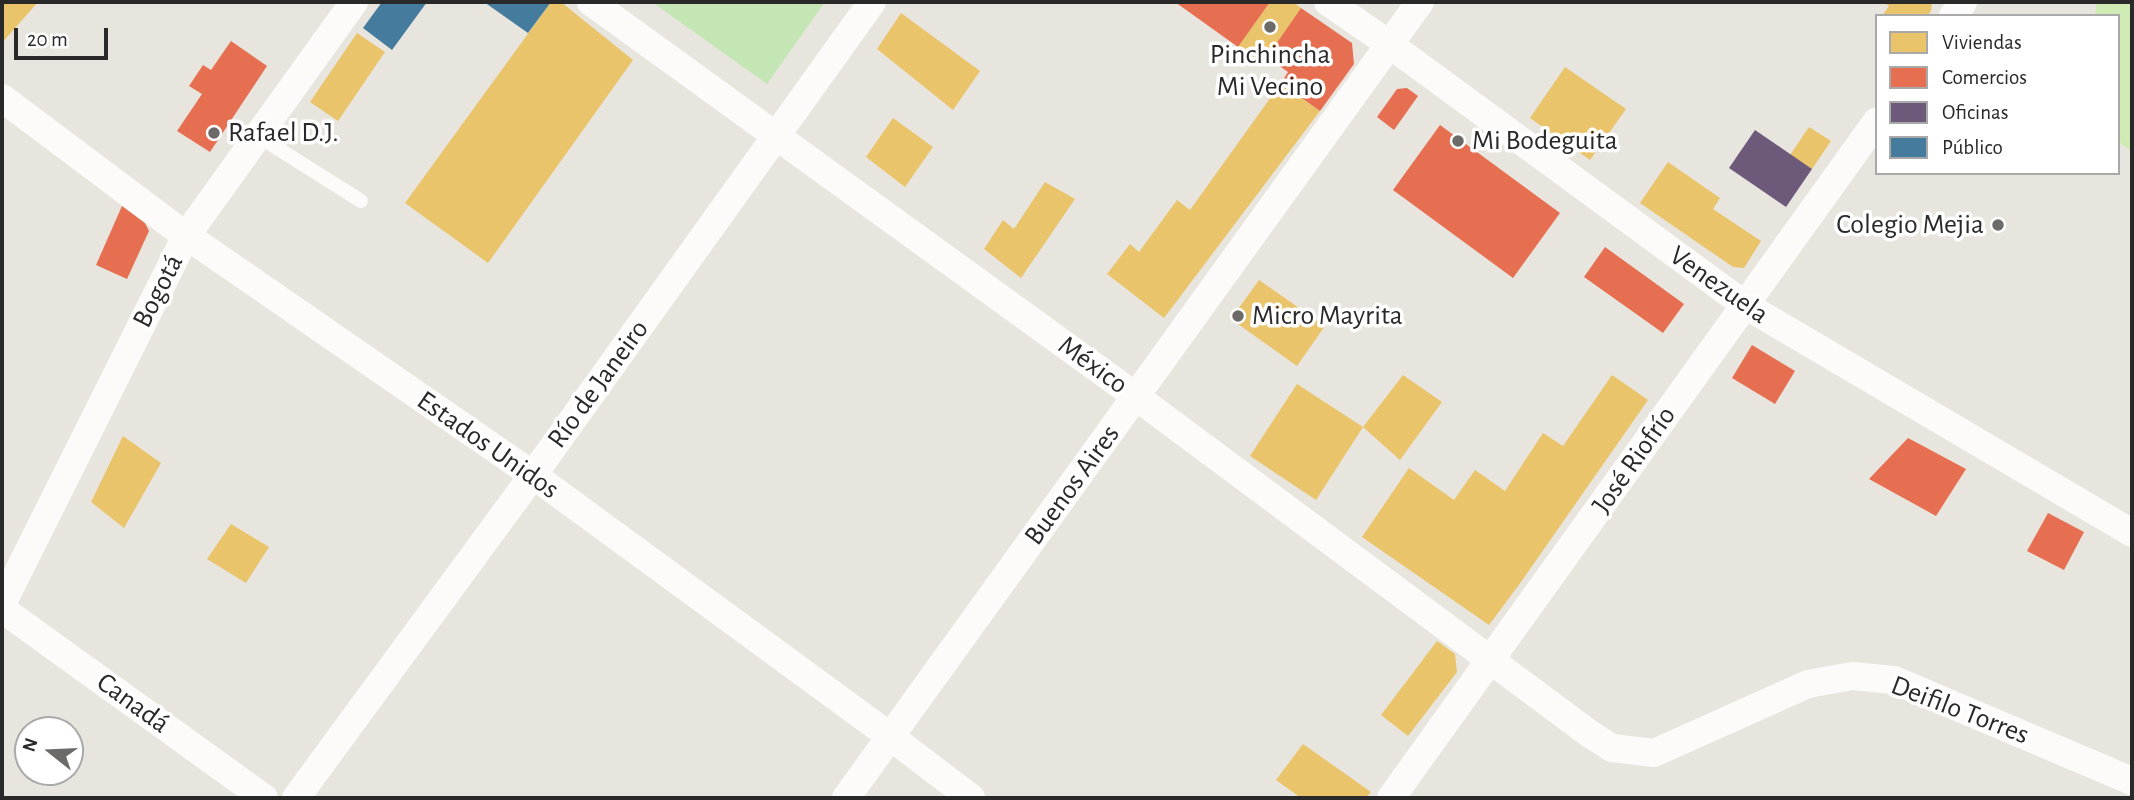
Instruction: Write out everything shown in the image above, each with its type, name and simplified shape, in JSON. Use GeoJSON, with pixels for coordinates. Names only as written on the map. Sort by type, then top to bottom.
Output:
{"type":"FeatureCollection","features":[{"type":"Feature","properties":{"kind":"street","name":"Bogotá"},"geometry":{"type":"LineString","coordinates":[[2,606],[186,236],[354,2]]}},
{"type":"Feature","properties":{"kind":"street","name":"México"},"geometry":{"type":"LineString","coordinates":[[591,2],[1135,396],[1590,734]]}},
{"type":"Feature","properties":{"kind":"street","name":"Río de Janeiro"},"geometry":{"type":"LineString","coordinates":[[296,798],[533,475],[872,2]]}},
{"type":"Feature","properties":{"kind":"street","name":"Venezuela"},"geometry":{"type":"LineString","coordinates":[[1328,2],[1745,305],[2132,533]]}},
{"type":"Feature","properties":{"kind":"street","name":"Buenos Aires"},"geometry":{"type":"LineString","coordinates":[[846,798],[1420,2]]}},
{"type":"Feature","properties":{"kind":"street","name":"Estados Unidos"},"geometry":{"type":"LineString","coordinates":[[2,98],[186,236],[533,475],[971,798]]}},
{"type":"Feature","properties":{"kind":"street","name":"José Riofrío"},"geometry":{"type":"LineString","coordinates":[[1391,798],[1875,124]]}},
{"type":"Feature","properties":{"kind":"street","name":"Canadá"},"geometry":{"type":"LineString","coordinates":[[2,606],[264,798]]}},
{"type":"Feature","properties":{"kind":"street","name":"Deifilo Torres"},"geometry":{"type":"LineString","coordinates":[[1590,734],[1612,748],[1654,753],[1808,684],[1852,676],[1895,680],[2132,781]]}},
{"type":"Feature","properties":{"kind":"lane"},"geometry":{"type":"LineString","coordinates":[[258,136],[361,201]]}},
{"type":"Feature","properties":{"kind":"green space"},"geometry":{"type":"Polygon","coordinates":[[[652,2],[825,2],[767,84],[652,2]]]}},
{"type":"Feature","properties":{"kind":"green space"},"geometry":{"type":"Polygon","coordinates":[[[2097,2],[2132,2],[2132,151],[2120,142],[2120,14],[2095,14],[2097,2]]]}},
{"type":"Feature","properties":{"kind":"building: Viviendas"},"geometry":{"type":"Polygon","coordinates":[[[2,2],[38,2],[2,43],[2,2]]]}},
{"type":"Feature","properties":{"kind":"building: Viviendas"},"geometry":{"type":"Polygon","coordinates":[[[551,2],[561,2],[633,60],[488,263],[405,203],[551,2]]]}},
{"type":"Feature","properties":{"kind":"building: Viviendas","name":"Pinchincha Mi Vecino"},"geometry":{"type":"Polygon","coordinates":[[[1270,2],[1293,2],[1301,8],[1263,63],[1238,47],[1270,2]]]}},
{"type":"Feature","properties":{"kind":"building: Viviendas"},"geometry":{"type":"Polygon","coordinates":[[[1883,2],[1932,2],[1929,14],[1883,14],[1889,6],[1883,2]]]}},
{"type":"Feature","properties":{"kind":"building: Viviendas"},"geometry":{"type":"Polygon","coordinates":[[[901,13],[980,71],[953,110],[877,49],[901,13]]]}},
{"type":"Feature","properties":{"kind":"building: Viviendas"},"geometry":{"type":"Polygon","coordinates":[[[357,33],[385,52],[338,121],[310,102],[357,33]]]}},
{"type":"Feature","properties":{"kind":"building: Viviendas"},"geometry":{"type":"Polygon","coordinates":[[[1565,67],[1626,109],[1590,160],[1530,118],[1565,67]]]}},
{"type":"Feature","properties":{"kind":"building: Viviendas"},"geometry":{"type":"Polygon","coordinates":[[[1281,83],[1320,111],[1164,318],[1107,274],[1130,244],[1139,252],[1177,200],[1190,210],[1281,83]]]}},
{"type":"Feature","properties":{"kind":"building: Viviendas"},"geometry":{"type":"Polygon","coordinates":[[[893,118],[933,147],[905,187],[866,157],[893,118]]]}},
{"type":"Feature","properties":{"kind":"building: Viviendas"},"geometry":{"type":"Polygon","coordinates":[[[1809,127],[1831,141],[1812,169],[1790,155],[1809,127]]]}},
{"type":"Feature","properties":{"kind":"building: Viviendas"},"geometry":{"type":"Polygon","coordinates":[[[1668,162],[1720,198],[1713,209],[1761,241],[1744,268],[1733,267],[1640,203],[1668,162]]]}},
{"type":"Feature","properties":{"kind":"building: Viviendas"},"geometry":{"type":"Polygon","coordinates":[[[1045,182],[1075,199],[1021,278],[984,249],[1003,220],[1014,229],[1045,182]]]}},
{"type":"Feature","properties":{"kind":"building: Viviendas"},"geometry":{"type":"Polygon","coordinates":[[[1259,280],[1325,326],[1297,366],[1231,319],[1259,280]]]}},
{"type":"Feature","properties":{"kind":"building: Viviendas"},"geometry":{"type":"Polygon","coordinates":[[[1403,375],[1442,402],[1400,460],[1363,427],[1403,375]]]}},
{"type":"Feature","properties":{"kind":"building: Viviendas"},"geometry":{"type":"Polygon","coordinates":[[[1612,375],[1648,400],[1489,625],[1362,537],[1409,468],[1454,500],[1475,470],[1505,491],[1543,433],[1563,446],[1612,375]]]}},
{"type":"Feature","properties":{"kind":"building: Viviendas"},"geometry":{"type":"Polygon","coordinates":[[[1297,384],[1363,427],[1316,500],[1250,456],[1297,384]]]}},
{"type":"Feature","properties":{"kind":"building: Viviendas"},"geometry":{"type":"Polygon","coordinates":[[[123,436],[161,463],[124,528],[91,502],[123,436]]]}},
{"type":"Feature","properties":{"kind":"building: Viviendas"},"geometry":{"type":"Polygon","coordinates":[[[231,524],[269,547],[246,583],[207,559],[231,524]]]}},
{"type":"Feature","properties":{"kind":"building: Viviendas"},"geometry":{"type":"Polygon","coordinates":[[[1437,641],[1455,654],[1457,672],[1408,736],[1381,715],[1437,641]]]}},
{"type":"Feature","properties":{"kind":"building: Viviendas"},"geometry":{"type":"Polygon","coordinates":[[[1303,744],[1371,792],[1366,798],[1301,798],[1276,780],[1303,744]]]}},
{"type":"Feature","properties":{"kind":"building: Comercios"},"geometry":{"type":"Polygon","coordinates":[[[1175,2],[1270,2],[1238,47],[1175,2]]]}},
{"type":"Feature","properties":{"kind":"building: Comercios"},"geometry":{"type":"Polygon","coordinates":[[[1301,8],[1352,43],[1354,64],[1320,111],[1281,83],[1288,72],[1267,57],[1301,8]]]}},
{"type":"Feature","properties":{"kind":"building: Comercios"},"geometry":{"type":"Polygon","coordinates":[[[231,41],[267,66],[210,152],[177,131],[202,94],[189,86],[203,65],[211,70],[231,41]]]}},
{"type":"Feature","properties":{"kind":"building: Comercios"},"geometry":{"type":"Polygon","coordinates":[[[1407,88],[1418,96],[1394,130],[1377,117],[1397,89],[1407,88]]]}},
{"type":"Feature","properties":{"kind":"building: Comercios"},"geometry":{"type":"Polygon","coordinates":[[[1440,125],[1560,213],[1513,278],[1393,190],[1440,125]]]}},
{"type":"Feature","properties":{"kind":"building: Comercios"},"geometry":{"type":"Polygon","coordinates":[[[122,206],[145,223],[149,231],[127,279],[96,265],[122,206]]]}},
{"type":"Feature","properties":{"kind":"building: Comercios"},"geometry":{"type":"Polygon","coordinates":[[[1605,247],[1684,304],[1663,333],[1584,277],[1605,247]]]}},
{"type":"Feature","properties":{"kind":"building: Comercios"},"geometry":{"type":"Polygon","coordinates":[[[1752,345],[1795,371],[1775,404],[1732,378],[1752,345]]]}},
{"type":"Feature","properties":{"kind":"building: Comercios"},"geometry":{"type":"Polygon","coordinates":[[[1908,438],[1966,469],[1936,516],[1869,479],[1908,438]]]}},
{"type":"Feature","properties":{"kind":"building: Comercios"},"geometry":{"type":"Polygon","coordinates":[[[2048,513],[2084,532],[2064,570],[2027,551],[2048,513]]]}},
{"type":"Feature","properties":{"kind":"building: Oficinas"},"geometry":{"type":"Polygon","coordinates":[[[1755,130],[1812,169],[1786,207],[1729,168],[1755,130]]]}},
{"type":"Feature","properties":{"kind":"building: Público"},"geometry":{"type":"Polygon","coordinates":[[[382,2],[427,2],[392,50],[363,28],[382,2]]]}},
{"type":"Feature","properties":{"kind":"building: Público"},"geometry":{"type":"Polygon","coordinates":[[[484,2],[551,2],[528,33],[484,2]]]}},
{"type":"Feature","properties":{"kind":"place","name":"Pinchincha Mi Vecino"},"geometry":{"type":"Point","coordinates":[1270,27]}},
{"type":"Feature","properties":{"kind":"place","name":"Rafael D.J."},"geometry":{"type":"Point","coordinates":[214,133]}},
{"type":"Feature","properties":{"kind":"place","name":"Mi Bodeguita"},"geometry":{"type":"Point","coordinates":[1458,141]}},
{"type":"Feature","properties":{"kind":"place","name":"Colegio Mejia"},"geometry":{"type":"Point","coordinates":[1998,225]}},
{"type":"Feature","properties":{"kind":"place","name":"Micro Mayrita"},"geometry":{"type":"Point","coordinates":[1238,316]}}]}
